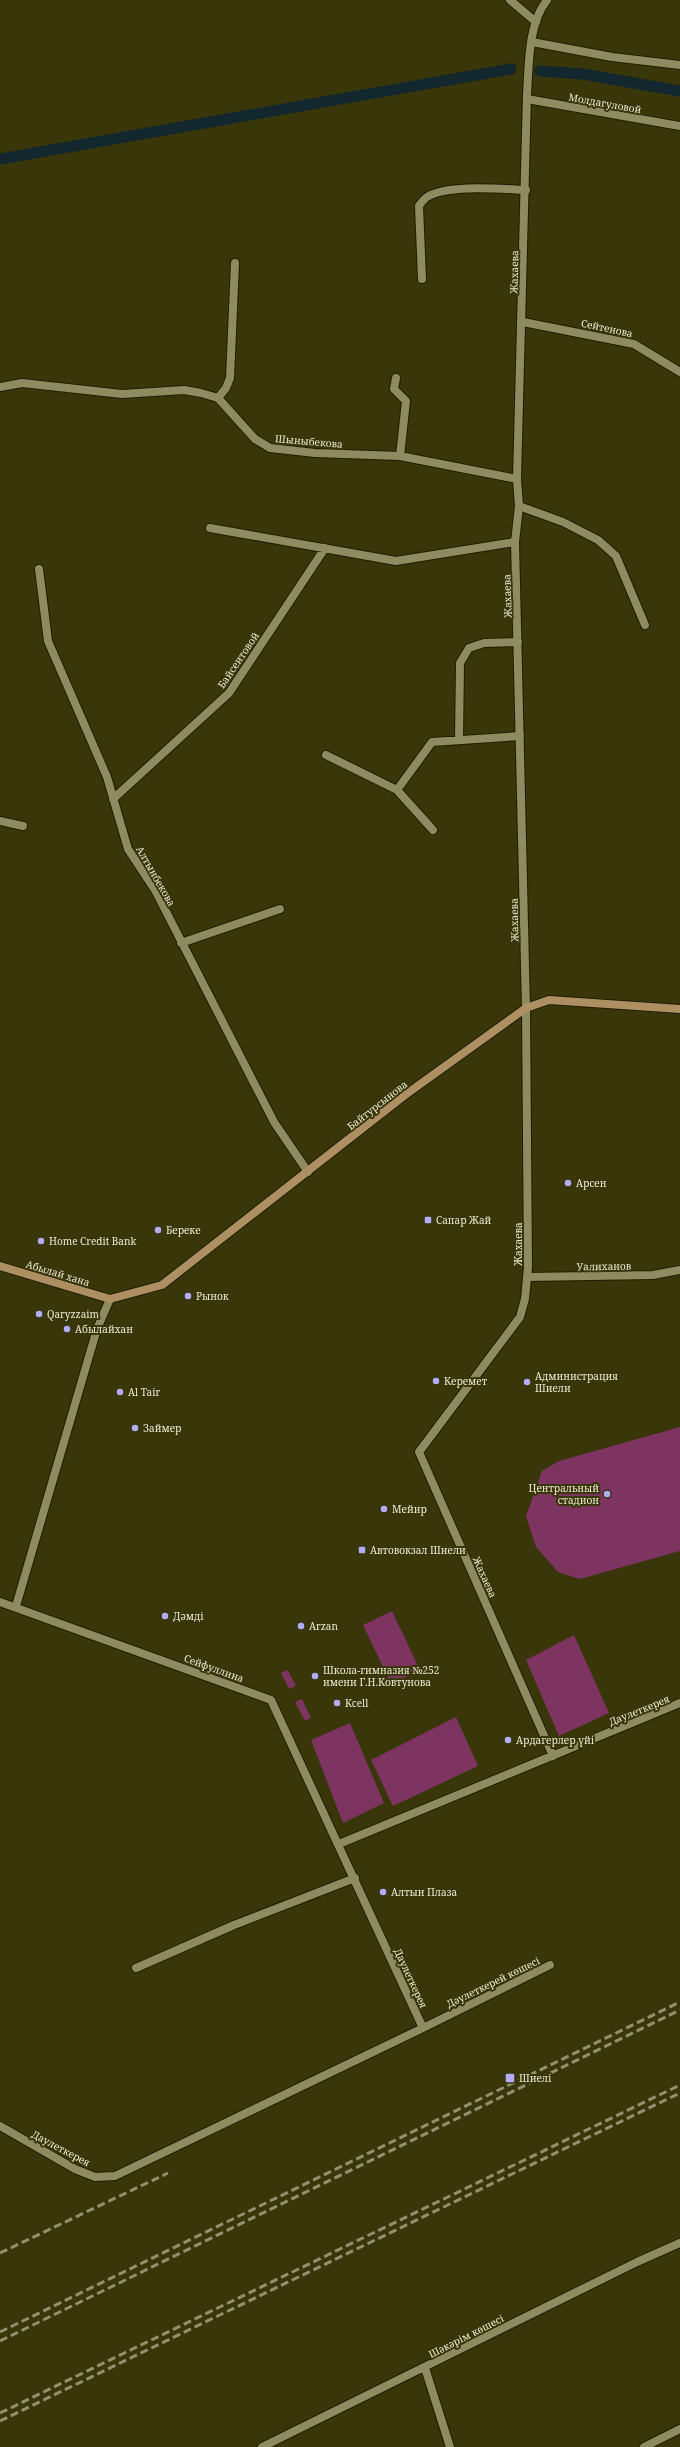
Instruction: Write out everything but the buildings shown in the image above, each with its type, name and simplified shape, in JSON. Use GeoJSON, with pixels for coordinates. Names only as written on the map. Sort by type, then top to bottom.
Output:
{"type":"FeatureCollection","features":[{"type":"Feature","properties":{"kind":"main road","name":"Байтурсынова"},"geometry":{"type":"LineString","coordinates":[[110,1299],[162,1285],[405,1095],[526,1008],[549,1000],[680,1009]]}},
{"type":"Feature","properties":{"kind":"main road","name":"Абылай хана"},"geometry":{"type":"LineString","coordinates":[[0,1266],[110,1299]]}},
{"type":"Feature","properties":{"kind":"street","name":"Жахаева"},"geometry":{"type":"LineString","coordinates":[[547,0],[536,22],[530,54],[527,97],[523,322],[517,479],[519,506],[515,542],[526,1008],[527,1277],[520,1317],[419,1452],[553,1756]]}},
{"type":"Feature","properties":{"kind":"street"},"geometry":{"type":"LineString","coordinates":[[513,1],[536,22]]}},
{"type":"Feature","properties":{"kind":"street"},"geometry":{"type":"LineString","coordinates":[[532,42],[612,57],[680,65]]}},
{"type":"Feature","properties":{"kind":"street","name":"Молдагуловой"},"geometry":{"type":"LineString","coordinates":[[527,97],[680,126]]}},
{"type":"Feature","properties":{"kind":"street"},"geometry":{"type":"LineString","coordinates":[[422,279],[418,206],[427,196],[451,191],[481,188],[526,190]]}},
{"type":"Feature","properties":{"kind":"street"},"geometry":{"type":"LineString","coordinates":[[0,388],[22,383],[122,394],[184,390],[218,398],[226,388],[230,378],[235,263]]}},
{"type":"Feature","properties":{"kind":"street","name":"Сейтенова"},"geometry":{"type":"LineString","coordinates":[[523,322],[634,344],[680,372]]}},
{"type":"Feature","properties":{"kind":"street"},"geometry":{"type":"LineString","coordinates":[[396,378],[394,388],[406,401],[400,456]]}},
{"type":"Feature","properties":{"kind":"street","name":"Шыныбекова"},"geometry":{"type":"LineString","coordinates":[[218,398],[255,439],[270,448],[315,453],[400,456],[517,479]]}},
{"type":"Feature","properties":{"kind":"street"},"geometry":{"type":"LineString","coordinates":[[519,506],[563,522],[598,540],[616,556],[645,625]]}},
{"type":"Feature","properties":{"kind":"street"},"geometry":{"type":"LineString","coordinates":[[210,528],[396,561],[515,542]]}},
{"type":"Feature","properties":{"kind":"street","name":"Байсеитовой"},"geometry":{"type":"LineString","coordinates":[[113,799],[229,693],[325,548]]}},
{"type":"Feature","properties":{"kind":"street","name":"Алтынбекова"},"geometry":{"type":"LineString","coordinates":[[39,569],[48,641],[107,778],[128,849],[154,890],[274,1122],[308,1172]]}},
{"type":"Feature","properties":{"kind":"street"},"geometry":{"type":"LineString","coordinates":[[459,740],[460,663],[469,648],[484,643],[518,642]]}},
{"type":"Feature","properties":{"kind":"street"},"geometry":{"type":"LineString","coordinates":[[397,790],[432,742],[520,736]]}},
{"type":"Feature","properties":{"kind":"street"},"geometry":{"type":"LineString","coordinates":[[326,755],[397,790],[433,830]]}},
{"type":"Feature","properties":{"kind":"street"},"geometry":{"type":"LineString","coordinates":[[0,821],[23,826]]}},
{"type":"Feature","properties":{"kind":"street"},"geometry":{"type":"LineString","coordinates":[[181,943],[280,909]]}},
{"type":"Feature","properties":{"kind":"street","name":"Уалиханов"},"geometry":{"type":"LineString","coordinates":[[527,1277],[653,1274],[680,1270]]}},
{"type":"Feature","properties":{"kind":"street"},"geometry":{"type":"LineString","coordinates":[[16,1606],[97,1329],[110,1299]]}},
{"type":"Feature","properties":{"kind":"street","name":"Сейфуллина"},"geometry":{"type":"LineString","coordinates":[[0,1602],[16,1606],[271,1700],[339,1844]]}},
{"type":"Feature","properties":{"kind":"street","name":"Даулеткерея"},"geometry":{"type":"LineString","coordinates":[[0,2126],[75,2169],[95,2177],[115,2176],[423,2028],[339,1844],[680,1703]]}},
{"type":"Feature","properties":{"kind":"street"},"geometry":{"type":"LineString","coordinates":[[136,1968],[234,1925],[355,1878]]}},
{"type":"Feature","properties":{"kind":"street","name":"Дәулеткерей көшесі"},"geometry":{"type":"LineString","coordinates":[[423,2028],[550,1965]]}},
{"type":"Feature","properties":{"kind":"street","name":"Шәкәрім көшесі"},"geometry":{"type":"LineString","coordinates":[[262,2447],[425,2368],[637,2262],[680,2243]]}},
{"type":"Feature","properties":{"kind":"street"},"geometry":{"type":"LineString","coordinates":[[425,2368],[450,2447]]}},
{"type":"Feature","properties":{"kind":"street"},"geometry":{"type":"LineString","coordinates":[[644,2447],[680,2429]]}},
{"type":"Feature","properties":{"kind":"shaded area","name":"Центральный стадион"},"geometry":{"type":"Polygon","coordinates":[[[680,1427],[680,1551],[580,1579],[558,1572],[536,1547],[526,1516],[542,1471],[559,1461],[680,1427]]]}},
{"type":"Feature","properties":{"kind":"shaded area"},"geometry":{"type":"Polygon","coordinates":[[[392,1611],[420,1670],[391,1684],[363,1625],[392,1611]]]}},
{"type":"Feature","properties":{"kind":"shaded area"},"geometry":{"type":"Polygon","coordinates":[[[574,1635],[609,1713],[559,1736],[526,1660],[574,1635]]]}},
{"type":"Feature","properties":{"kind":"shaded area"},"geometry":{"type":"Polygon","coordinates":[[[288,1670],[296,1686],[289,1689],[281,1673],[288,1670]]]}},
{"type":"Feature","properties":{"kind":"shaded area"},"geometry":{"type":"Polygon","coordinates":[[[302,1699],[311,1718],[305,1721],[295,1702],[302,1699]]]}},
{"type":"Feature","properties":{"kind":"shaded area"},"geometry":{"type":"Polygon","coordinates":[[[456,1717],[478,1766],[393,1806],[371,1760],[456,1717]]]}},
{"type":"Feature","properties":{"kind":"shaded area"},"geometry":{"type":"Polygon","coordinates":[[[350,1723],[384,1803],[343,1823],[311,1740],[350,1723]]]}},
{"type":"Feature","properties":{"kind":"waterway"},"geometry":{"type":"LineString","coordinates":[[0,159],[511,69]]}},
{"type":"Feature","properties":{"kind":"waterway"},"geometry":{"type":"LineString","coordinates":[[540,71],[583,74],[680,91]]}},
{"type":"Feature","properties":{"kind":"railway"},"geometry":{"type":"LineString","coordinates":[[0,2332],[680,2002]]}},
{"type":"Feature","properties":{"kind":"railway"},"geometry":{"type":"LineString","coordinates":[[0,2341],[680,2010]]}},
{"type":"Feature","properties":{"kind":"railway"},"geometry":{"type":"LineString","coordinates":[[0,2413],[680,2085]]}},
{"type":"Feature","properties":{"kind":"railway"},"geometry":{"type":"LineString","coordinates":[[0,2421],[680,2093]]}},
{"type":"Feature","properties":{"kind":"railway"},"geometry":{"type":"LineString","coordinates":[[0,2253],[168,2173]]}},
{"type":"Feature","properties":{"kind":"place","name":"Арсен"},"geometry":{"type":"Point","coordinates":[568,1183]}},
{"type":"Feature","properties":{"kind":"place","name":"Сапар Жай"},"geometry":{"type":"Point","coordinates":[428,1220]}},
{"type":"Feature","properties":{"kind":"place","name":"Береке"},"geometry":{"type":"Point","coordinates":[158,1230]}},
{"type":"Feature","properties":{"kind":"place","name":"Home Credit Bank"},"geometry":{"type":"Point","coordinates":[41,1241]}},
{"type":"Feature","properties":{"kind":"place","name":"Рынок"},"geometry":{"type":"Point","coordinates":[188,1296]}},
{"type":"Feature","properties":{"kind":"place","name":"Qaryzzaim"},"geometry":{"type":"Point","coordinates":[39,1314]}},
{"type":"Feature","properties":{"kind":"place","name":"Абылайхан"},"geometry":{"type":"Point","coordinates":[67,1329]}},
{"type":"Feature","properties":{"kind":"place","name":"Керемет"},"geometry":{"type":"Point","coordinates":[436,1381]}},
{"type":"Feature","properties":{"kind":"place","name":"Администрация Шиели"},"geometry":{"type":"Point","coordinates":[527,1382]}},
{"type":"Feature","properties":{"kind":"place","name":"Al Tair"},"geometry":{"type":"Point","coordinates":[120,1392]}},
{"type":"Feature","properties":{"kind":"place","name":"Займер"},"geometry":{"type":"Point","coordinates":[135,1428]}},
{"type":"Feature","properties":{"kind":"place","name":"Центральный стадион"},"geometry":{"type":"Point","coordinates":[607,1494]}},
{"type":"Feature","properties":{"kind":"place","name":"Мейир"},"geometry":{"type":"Point","coordinates":[384,1509]}},
{"type":"Feature","properties":{"kind":"place","name":"Автовокзал Шиели"},"geometry":{"type":"Point","coordinates":[362,1550]}},
{"type":"Feature","properties":{"kind":"place","name":"Дәмді"},"geometry":{"type":"Point","coordinates":[165,1616]}},
{"type":"Feature","properties":{"kind":"place","name":"Arzan"},"geometry":{"type":"Point","coordinates":[301,1626]}},
{"type":"Feature","properties":{"kind":"place","name":"Школа-гимназия №252 имени Г.Н.Ковтунова"},"geometry":{"type":"Point","coordinates":[315,1676]}},
{"type":"Feature","properties":{"kind":"place","name":"Kcell"},"geometry":{"type":"Point","coordinates":[337,1703]}},
{"type":"Feature","properties":{"kind":"place","name":"Ардагерлер үйі"},"geometry":{"type":"Point","coordinates":[508,1740]}},
{"type":"Feature","properties":{"kind":"place","name":"Алтын Плаза"},"geometry":{"type":"Point","coordinates":[383,1892]}},
{"type":"Feature","properties":{"kind":"place","name":"Шиелі"},"geometry":{"type":"Point","coordinates":[510,2078]}}]}
